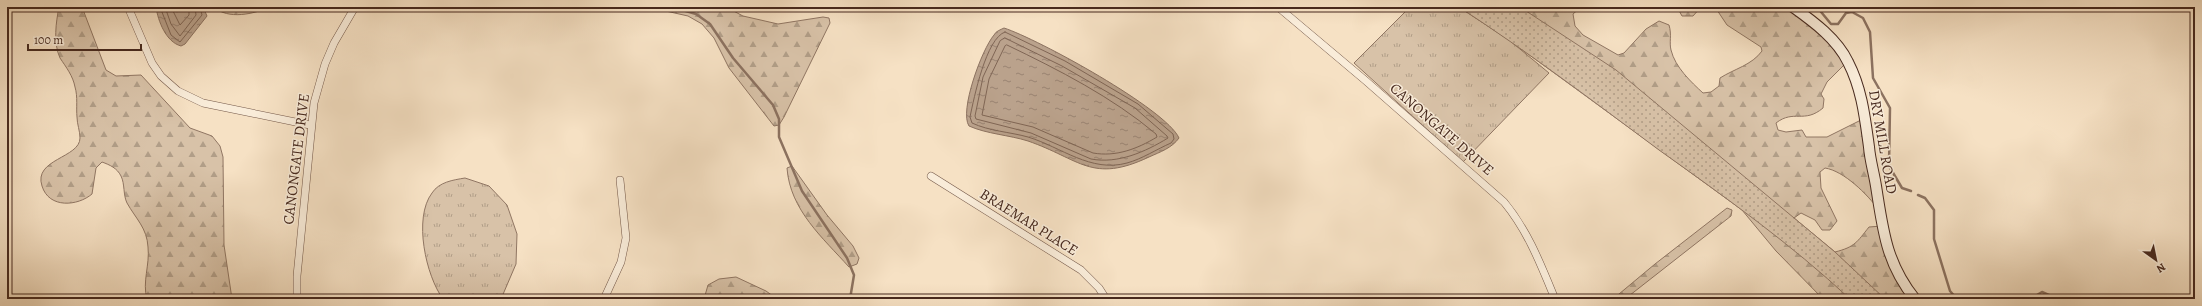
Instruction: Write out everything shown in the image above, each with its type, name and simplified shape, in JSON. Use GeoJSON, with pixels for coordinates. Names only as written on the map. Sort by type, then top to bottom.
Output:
{"type":"FeatureCollection","features":[{"type":"Feature","properties":{"kind":"street"},"geometry":{"type":"LineString","coordinates":[[128,7],[152,63],[161,76],[178,92],[203,103],[310,125]]}},
{"type":"Feature","properties":{"kind":"street","name":"CANONGATE DRIVE"},"geometry":{"type":"LineString","coordinates":[[297,299],[310,125],[314,103],[325,64],[334,43],[355,7]]}},
{"type":"Feature","properties":{"kind":"street","name":"CANONGATE DRIVE"},"geometry":{"type":"LineString","coordinates":[[1278,7],[1497,194],[1525,230],[1555,299]]}},
{"type":"Feature","properties":{"kind":"street","name":"DRY MILL ROAD"},"geometry":{"type":"LineString","coordinates":[[1793,7],[1834,40],[1848,61],[1858,86],[1866,120],[1881,222],[1889,256],[1902,283],[1915,299]]}},
{"type":"Feature","properties":{"kind":"street","name":"BRAEMAR PLACE"},"geometry":{"type":"LineString","coordinates":[[931,176],[1081,270],[1099,288],[1106,299]]}},
{"type":"Feature","properties":{"kind":"street"},"geometry":{"type":"LineString","coordinates":[[604,299],[621,262],[626,238],[620,180]]}},
{"type":"Feature","properties":{"kind":"green space"},"geometry":{"type":"Polygon","coordinates":[[[59,7],[82,7],[106,70],[116,76],[141,75],[190,128],[212,136],[220,146],[223,157],[224,245],[232,299],[147,299],[145,286],[148,254],[146,234],[127,203],[121,176],[110,166],[102,162],[96,168],[92,194],[79,201],[72,203],[57,202],[51,199],[46,193],[42,186],[41,177],[44,170],[50,164],[73,150],[78,145],[80,138],[73,79],[60,58],[56,46],[56,26],[59,7]]]}},
{"type":"Feature","properties":{"kind":"green space"},"geometry":{"type":"Polygon","coordinates":[[[214,7],[270,7],[249,14],[234,15],[220,11],[214,7]]]}},
{"type":"Feature","properties":{"kind":"green space"},"geometry":{"type":"Polygon","coordinates":[[[648,7],[726,7],[743,16],[778,24],[823,17],[829,18],[830,23],[784,117],[779,125],[774,126],[729,68],[714,38],[702,24],[688,16],[648,7]]]}},
{"type":"Feature","properties":{"kind":"green space"},"geometry":{"type":"Polygon","coordinates":[[[1410,7],[1459,7],[1509,40],[1549,73],[1463,162],[1354,63],[1410,7]]]}},
{"type":"Feature","properties":{"kind":"green space"},"geometry":{"type":"Polygon","coordinates":[[[1459,7],[1581,7],[1573,14],[1575,26],[1583,35],[1618,55],[1624,53],[1646,29],[1659,21],[1669,25],[1671,50],[1676,62],[1689,79],[1703,93],[1711,92],[1719,86],[1720,78],[1753,60],[1762,51],[1761,47],[1727,25],[1715,7],[1793,7],[1848,61],[1827,82],[1821,94],[1824,99],[1823,108],[1810,115],[1794,116],[1782,119],[1776,123],[1778,130],[1786,132],[1802,130],[1806,137],[1827,137],[1865,118],[1879,210],[1855,184],[1840,174],[1825,168],[1820,172],[1821,188],[1837,221],[1830,230],[1822,230],[1815,220],[1801,213],[1794,218],[1835,252],[1851,246],[1869,227],[1882,226],[1915,299],[1823,299],[1776,251],[1742,210],[1509,40],[1459,7]]]}},
{"type":"Feature","properties":{"kind":"green space"},"geometry":{"type":"Polygon","coordinates":[[[1459,7],[1520,7],[1616,70],[1835,252],[1885,299],[1850,299],[1805,259],[1733,203],[1535,59],[1459,7]]]}},
{"type":"Feature","properties":{"kind":"green space"},"geometry":{"type":"Polygon","coordinates":[[[1677,7],[1701,7],[1693,16],[1682,16],[1677,7]]]}},
{"type":"Feature","properties":{"kind":"green space"},"geometry":{"type":"Polygon","coordinates":[[[792,166],[827,215],[853,246],[859,258],[857,264],[849,267],[819,234],[801,210],[789,183],[787,168],[792,166]]]}},
{"type":"Feature","properties":{"kind":"green space"},"geometry":{"type":"Polygon","coordinates":[[[465,178],[489,186],[507,205],[517,234],[516,264],[501,299],[443,299],[431,276],[424,247],[423,217],[426,204],[438,186],[447,182],[465,178]]]}},
{"type":"Feature","properties":{"kind":"green space"},"geometry":{"type":"Polygon","coordinates":[[[1727,208],[1732,210],[1731,216],[1625,299],[1613,299],[1655,264],[1727,208]]]}},
{"type":"Feature","properties":{"kind":"green space"},"geometry":{"type":"Polygon","coordinates":[[[736,277],[766,291],[777,299],[704,299],[708,285],[719,279],[736,277]]]}},
{"type":"Feature","properties":{"kind":"water"},"geometry":{"type":"Polygon","coordinates":[[[156,7],[203,7],[207,16],[185,44],[181,46],[176,44],[167,36],[161,24],[156,7]]]}},
{"type":"Feature","properties":{"kind":"water"},"geometry":{"type":"Polygon","coordinates":[[[1004,28],[1071,60],[1127,93],[1169,125],[1179,138],[1166,149],[1130,165],[1099,169],[1074,161],[1028,141],[983,131],[969,126],[967,107],[969,94],[978,66],[989,42],[998,31],[1004,28]]]}},
{"type":"Feature","properties":{"kind":"waterway"},"geometry":{"type":"LineString","coordinates":[[639,7],[654,10],[679,9],[696,14],[710,24],[733,58],[773,105],[779,119],[779,137],[802,191],[847,258],[854,275],[850,299]]}},
{"type":"Feature","properties":{"kind":"waterway"},"geometry":{"type":"LineString","coordinates":[[1817,7],[1831,24],[1838,24],[1846,13],[1852,12],[1863,18],[1870,32],[1873,78],[1890,108],[1889,166],[1902,188],[1911,191]]}},
{"type":"Feature","properties":{"kind":"waterway"},"geometry":{"type":"LineString","coordinates":[[1918,195],[1925,198],[1934,210],[1934,239],[1950,291],[1957,299]]}},
{"type":"Feature","properties":{"kind":"waterway"},"geometry":{"type":"LineString","coordinates":[[2030,299],[2042,292],[2058,299]]}}]}
